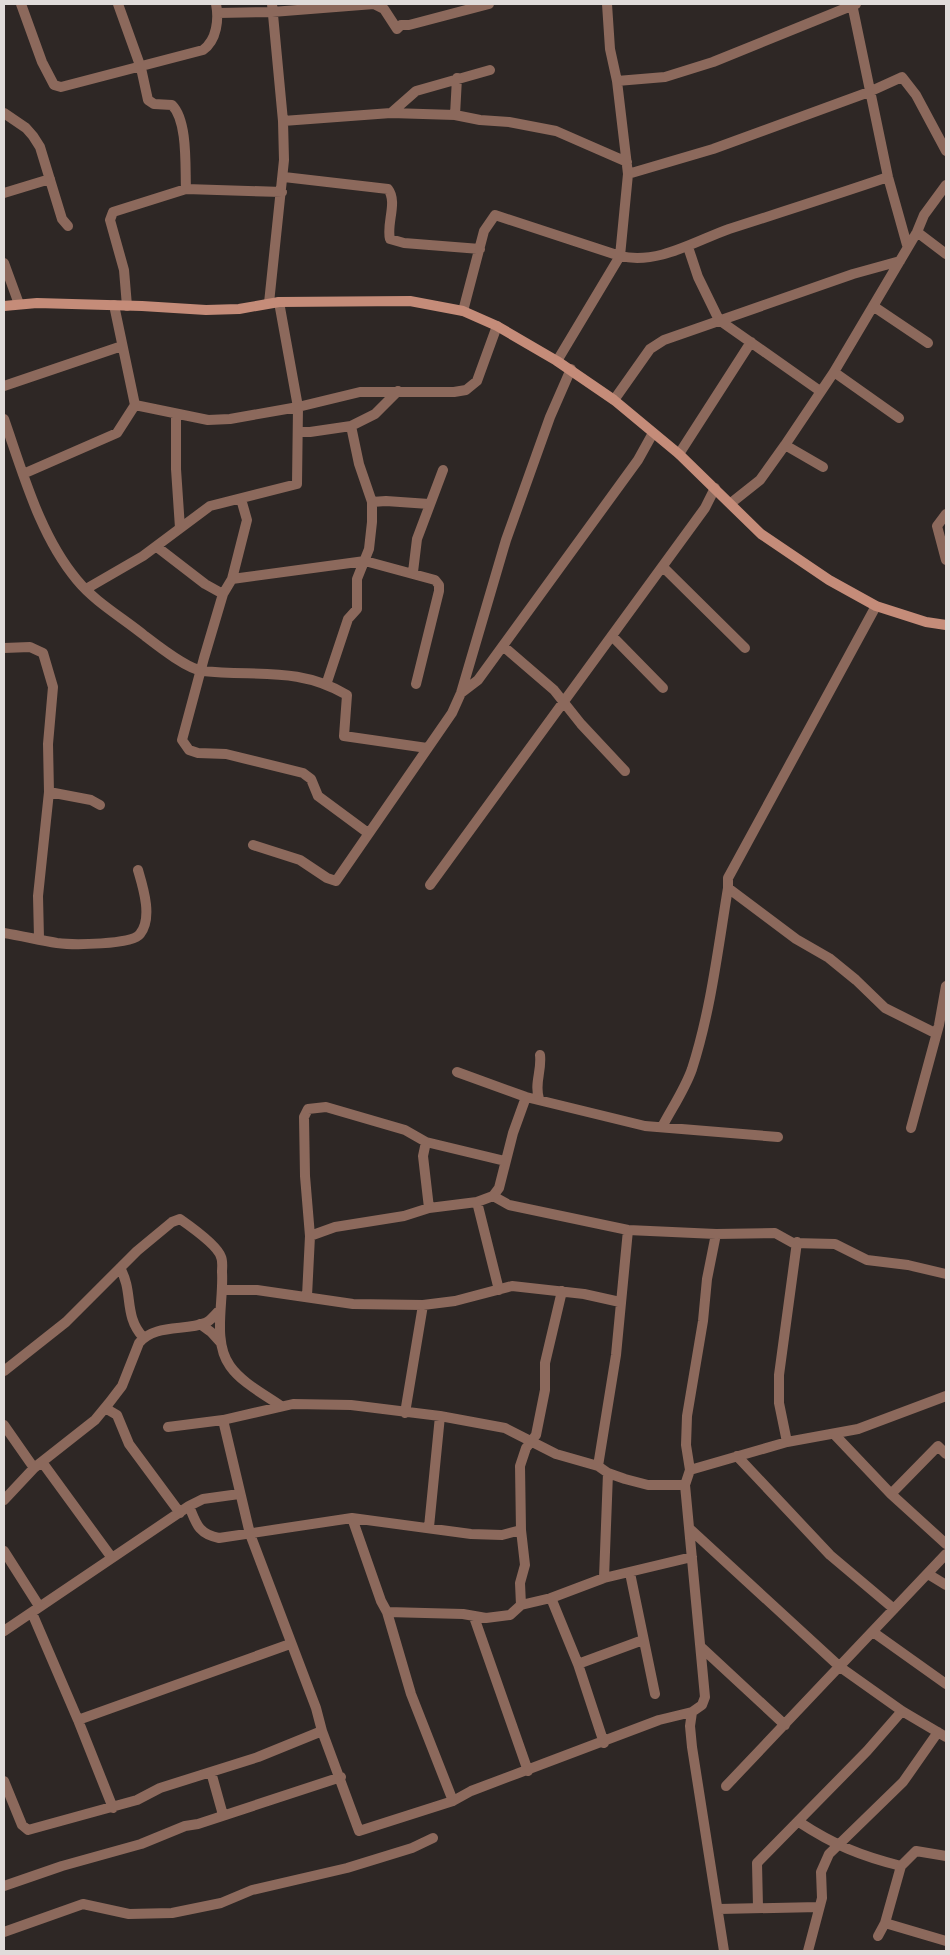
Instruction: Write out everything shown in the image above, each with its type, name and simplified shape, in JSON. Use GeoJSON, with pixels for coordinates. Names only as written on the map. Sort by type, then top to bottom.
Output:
{"type":"FeatureCollection","features":[{"type":"Feature","properties":{"kind":"street"},"geometry":{"type":"LineString","coordinates":[[21,4],[42,62],[54,85],[61,87],[141,68],[204,50],[211,45],[214,38],[217,8],[374,4],[384,9],[397,29],[401,25],[409,25],[489,4]]}},
{"type":"Feature","properties":{"kind":"street"},"geometry":{"type":"LineString","coordinates":[[118,4],[141,68],[148,100],[154,104],[172,105],[177,110],[182,126],[186,189]]}},
{"type":"Feature","properties":{"kind":"street"},"geometry":{"type":"LineString","coordinates":[[557,361],[620,256],[628,174],[617,81],[610,49],[607,4]]}},
{"type":"Feature","properties":{"kind":"street"},"geometry":{"type":"LineString","coordinates":[[617,81],[665,77],[713,62],[854,4],[869,92],[888,177],[907,245]]}},
{"type":"Feature","properties":{"kind":"street"},"geometry":{"type":"LineString","coordinates":[[86,589],[157,547],[210,506],[297,484],[298,407],[274,303],[284,177],[283,121],[272,8]]}},
{"type":"Feature","properties":{"kind":"street"},"geometry":{"type":"LineString","coordinates":[[391,113],[416,91],[490,70]]}},
{"type":"Feature","properties":{"kind":"street"},"geometry":{"type":"LineString","coordinates":[[628,174],[713,149],[869,92],[902,76],[916,95],[946,150]]}},
{"type":"Feature","properties":{"kind":"street"},"geometry":{"type":"LineString","coordinates":[[455,115],[457,78]]}},
{"type":"Feature","properties":{"kind":"street"},"geometry":{"type":"LineString","coordinates":[[4,113],[34,136],[40,146],[62,219],[68,226]]}},
{"type":"Feature","properties":{"kind":"street"},"geometry":{"type":"LineString","coordinates":[[283,121],[391,113],[455,115],[480,120],[509,122],[556,131],[627,162]]}},
{"type":"Feature","properties":{"kind":"street"},"geometry":{"type":"LineString","coordinates":[[284,177],[388,189],[391,200],[388,233],[390,239],[404,243],[480,250]]}},
{"type":"Feature","properties":{"kind":"street"},"geometry":{"type":"LineString","coordinates":[[463,311],[487,225],[496,216],[620,256],[649,257],[688,247],[721,232],[888,177]]}},
{"type":"Feature","properties":{"kind":"street"},"geometry":{"type":"LineString","coordinates":[[4,193],[50,179]]}},
{"type":"Feature","properties":{"kind":"street"},"geometry":{"type":"LineString","coordinates":[[731,503],[760,480],[785,445],[834,372],[900,261],[907,245],[917,232],[924,215],[946,185]]}},
{"type":"Feature","properties":{"kind":"street"},"geometry":{"type":"LineString","coordinates":[[127,306],[124,270],[110,216],[114,212],[186,189],[282,192]]}},
{"type":"Feature","properties":{"kind":"street"},"geometry":{"type":"LineString","coordinates":[[917,232],[946,254]]}},
{"type":"Feature","properties":{"kind":"street"},"geometry":{"type":"LineString","coordinates":[[688,247],[698,277],[719,320],[820,391]]}},
{"type":"Feature","properties":{"kind":"street"},"geometry":{"type":"LineString","coordinates":[[614,400],[650,348],[664,340],[852,274],[900,261]]}},
{"type":"Feature","properties":{"kind":"street"},"geometry":{"type":"LineString","coordinates":[[4,263],[19,304]]}},
{"type":"Feature","properties":{"kind":"street"},"geometry":{"type":"LineString","coordinates":[[4,306],[19,304],[114,305],[226,310],[274,303],[410,301],[463,311],[497,326],[571,369],[614,400],[679,454],[761,534],[829,580],[876,606],[926,622],[946,625]]}},
{"type":"Feature","properties":{"kind":"street"},"geometry":{"type":"LineString","coordinates":[[23,474],[117,433],[135,405],[114,305]]}},
{"type":"Feature","properties":{"kind":"street"},"geometry":{"type":"LineString","coordinates":[[873,306],[928,343]]}},
{"type":"Feature","properties":{"kind":"street"},"geometry":{"type":"LineString","coordinates":[[135,405],[176,415],[215,420],[298,407],[360,392],[454,392],[471,387],[477,381],[497,326]]}},
{"type":"Feature","properties":{"kind":"street"},"geometry":{"type":"LineString","coordinates":[[679,454],[751,342]]}},
{"type":"Feature","properties":{"kind":"street"},"geometry":{"type":"LineString","coordinates":[[4,386],[122,346]]}},
{"type":"Feature","properties":{"kind":"street"},"geometry":{"type":"LineString","coordinates":[[253,846],[300,860],[327,878],[336,881],[452,713],[461,693],[506,540],[550,417],[571,369]]}},
{"type":"Feature","properties":{"kind":"street"},"geometry":{"type":"LineString","coordinates":[[834,372],[898,418]]}},
{"type":"Feature","properties":{"kind":"street"},"geometry":{"type":"LineString","coordinates":[[298,432],[351,426],[370,418],[398,391]]}},
{"type":"Feature","properties":{"kind":"street"},"geometry":{"type":"LineString","coordinates":[[176,415],[180,528]]}},
{"type":"Feature","properties":{"kind":"street"},"geometry":{"type":"LineString","coordinates":[[4,419],[23,474],[52,542],[71,572],[86,589],[150,640],[187,665],[201,671],[286,674],[326,685],[347,695],[344,736],[427,748]]}},
{"type":"Feature","properties":{"kind":"street"},"geometry":{"type":"LineString","coordinates":[[326,685],[348,619],[357,609],[357,579],[359,570],[365,562],[372,522],[372,502],[359,464],[351,426]]}},
{"type":"Feature","properties":{"kind":"street"},"geometry":{"type":"LineString","coordinates":[[461,693],[478,680],[626,477],[654,433]]}},
{"type":"Feature","properties":{"kind":"street"},"geometry":{"type":"LineString","coordinates":[[785,445],[823,468]]}},
{"type":"Feature","properties":{"kind":"street"},"geometry":{"type":"LineString","coordinates":[[413,572],[417,539],[443,470]]}},
{"type":"Feature","properties":{"kind":"street"},"geometry":{"type":"LineString","coordinates":[[430,885],[663,567],[705,508],[715,488]]}},
{"type":"Feature","properties":{"kind":"street"},"geometry":{"type":"LineString","coordinates":[[241,499],[247,520],[232,579],[223,594],[182,740],[189,750],[226,754],[303,774],[311,779],[318,796],[368,833]]}},
{"type":"Feature","properties":{"kind":"street"},"geometry":{"type":"LineString","coordinates":[[372,502],[429,504]]}},
{"type":"Feature","properties":{"kind":"street"},"geometry":{"type":"LineString","coordinates":[[946,514],[937,526],[946,560]]}},
{"type":"Feature","properties":{"kind":"street"},"geometry":{"type":"LineString","coordinates":[[157,547],[205,584],[223,594]]}},
{"type":"Feature","properties":{"kind":"street"},"geometry":{"type":"LineString","coordinates":[[232,579],[365,562],[413,572],[435,580],[439,584],[439,591],[416,684]]}},
{"type":"Feature","properties":{"kind":"street"},"geometry":{"type":"LineString","coordinates":[[663,567],[745,648]]}},
{"type":"Feature","properties":{"kind":"street"},"geometry":{"type":"LineString","coordinates":[[662,1127],[691,1070],[716,973],[716,956],[728,888],[728,878],[876,606]]}},
{"type":"Feature","properties":{"kind":"street"},"geometry":{"type":"LineString","coordinates":[[612,636],[662,688]]}},
{"type":"Feature","properties":{"kind":"street"},"geometry":{"type":"LineString","coordinates":[[502,646],[554,690],[581,724],[625,772]]}},
{"type":"Feature","properties":{"kind":"street"},"geometry":{"type":"LineString","coordinates":[[4,648],[30,647],[43,653],[50,671],[53,687],[48,744],[48,792],[38,896],[39,938]]}},
{"type":"Feature","properties":{"kind":"street"},"geometry":{"type":"LineString","coordinates":[[48,792],[85,798],[100,805]]}},
{"type":"Feature","properties":{"kind":"street"},"geometry":{"type":"LineString","coordinates":[[4,933],[58,943],[118,943],[134,939],[144,928],[145,918],[145,891],[138,870]]}},
{"type":"Feature","properties":{"kind":"street"},"geometry":{"type":"LineString","coordinates":[[728,888],[796,939],[829,958],[856,980],[885,1008],[935,1033]]}},
{"type":"Feature","properties":{"kind":"street"},"geometry":{"type":"LineString","coordinates":[[911,1128],[946,986]]}},
{"type":"Feature","properties":{"kind":"street"},"geometry":{"type":"LineString","coordinates":[[539,1099],[535,1084],[538,1077],[540,1055]]}},
{"type":"Feature","properties":{"kind":"street"},"geometry":{"type":"LineString","coordinates":[[458,1072],[526,1097],[578,1110],[599,1113],[645,1126],[778,1137]]}},
{"type":"Feature","properties":{"kind":"street"},"geometry":{"type":"LineString","coordinates":[[310,1236],[335,1228],[404,1216],[429,1208],[477,1202],[493,1196],[498,1188],[512,1133],[526,1097]]}},
{"type":"Feature","properties":{"kind":"street"},"geometry":{"type":"LineString","coordinates":[[307,1296],[310,1236],[304,1117],[308,1109],[326,1107],[405,1130],[426,1142],[506,1161]]}},
{"type":"Feature","properties":{"kind":"street"},"geometry":{"type":"LineString","coordinates":[[426,1142],[423,1156],[429,1208]]}},
{"type":"Feature","properties":{"kind":"street"},"geometry":{"type":"LineString","coordinates":[[493,1196],[509,1205],[628,1230],[716,1234],[775,1233],[797,1242],[835,1244],[867,1260],[908,1265],[946,1274]]}},
{"type":"Feature","properties":{"kind":"street"},"geometry":{"type":"LineString","coordinates":[[477,1202],[499,1290]]}},
{"type":"Feature","properties":{"kind":"street"},"geometry":{"type":"LineString","coordinates":[[4,1371],[66,1322],[120,1268],[172,1222],[180,1219],[201,1233],[221,1256],[223,1290],[220,1310],[222,1343],[231,1367],[249,1384],[281,1406]]}},
{"type":"Feature","properties":{"kind":"street"},"geometry":{"type":"LineString","coordinates":[[598,1466],[616,1355],[628,1230]]}},
{"type":"Feature","properties":{"kind":"street"},"geometry":{"type":"LineString","coordinates":[[223,1420],[250,1534],[290,1644],[316,1708],[322,1731],[341,1777],[359,1831],[453,1801],[471,1792],[604,1743],[659,1720],[692,1712],[702,1705],[706,1697],[701,1663],[702,1648],[685,1485],[690,1470],[686,1445],[687,1416],[703,1321],[707,1280],[716,1234]]}},
{"type":"Feature","properties":{"kind":"street"},"geometry":{"type":"LineString","coordinates":[[787,1442],[779,1403],[779,1375],[797,1242]]}},
{"type":"Feature","properties":{"kind":"street"},"geometry":{"type":"LineString","coordinates":[[120,1268],[126,1283],[130,1317],[134,1328],[143,1337]]}},
{"type":"Feature","properties":{"kind":"street"},"geometry":{"type":"LineString","coordinates":[[223,1290],[257,1290],[353,1304],[423,1306],[455,1301],[512,1286],[562,1291],[620,1302]]}},
{"type":"Feature","properties":{"kind":"street"},"geometry":{"type":"LineString","coordinates":[[521,1605],[520,1583],[525,1565],[521,1530],[520,1466],[526,1448],[536,1435],[545,1390],[545,1363],[562,1291]]}},
{"type":"Feature","properties":{"kind":"street"},"geometry":{"type":"LineString","coordinates":[[405,1413],[423,1306]]}},
{"type":"Feature","properties":{"kind":"street"},"geometry":{"type":"LineString","coordinates":[[4,1500],[38,1465],[95,1420],[122,1386],[143,1337],[176,1328],[207,1323],[220,1310]]}},
{"type":"Feature","properties":{"kind":"street"},"geometry":{"type":"LineString","coordinates":[[200,1324],[212,1332],[222,1343]]}},
{"type":"Feature","properties":{"kind":"street"},"geometry":{"type":"LineString","coordinates":[[690,1470],[787,1442],[858,1429],[946,1396]]}},
{"type":"Feature","properties":{"kind":"street"},"geometry":{"type":"LineString","coordinates":[[168,1427],[223,1420],[281,1406],[336,1403],[440,1416],[505,1428],[532,1440],[556,1454],[598,1466],[608,1473],[648,1485],[685,1485]]}},
{"type":"Feature","properties":{"kind":"street"},"geometry":{"type":"LineString","coordinates":[[105,1408],[117,1415],[129,1444],[180,1513]]}},
{"type":"Feature","properties":{"kind":"street"},"geometry":{"type":"LineString","coordinates":[[429,1527],[440,1416]]}},
{"type":"Feature","properties":{"kind":"street"},"geometry":{"type":"LineString","coordinates":[[4,1425],[112,1558]]}},
{"type":"Feature","properties":{"kind":"street"},"geometry":{"type":"LineString","coordinates":[[834,1434],[891,1494],[946,1544]]}},
{"type":"Feature","properties":{"kind":"street"},"geometry":{"type":"LineString","coordinates":[[891,1494],[938,1446],[946,1454]]}},
{"type":"Feature","properties":{"kind":"street"},"geometry":{"type":"LineString","coordinates":[[737,1456],[830,1555],[894,1609]]}},
{"type":"Feature","properties":{"kind":"street"},"geometry":{"type":"LineString","coordinates":[[604,1578],[608,1473]]}},
{"type":"Feature","properties":{"kind":"street"},"geometry":{"type":"LineString","coordinates":[[4,1631],[190,1506],[203,1499],[239,1494]]}},
{"type":"Feature","properties":{"kind":"street"},"geometry":{"type":"LineString","coordinates":[[190,1506],[197,1526],[213,1537],[219,1538],[352,1518],[484,1535],[502,1535],[521,1530]]}},
{"type":"Feature","properties":{"kind":"street"},"geometry":{"type":"LineString","coordinates":[[352,1518],[381,1601],[387,1612],[411,1694],[453,1801]]}},
{"type":"Feature","properties":{"kind":"street"},"geometry":{"type":"LineString","coordinates":[[691,1530],[840,1667],[902,1711],[942,1735],[903,1782],[836,1845],[824,1862],[821,1872],[822,1898],[813,1938],[808,1951]]}},
{"type":"Feature","properties":{"kind":"street"},"geometry":{"type":"LineString","coordinates":[[4,1551],[36,1609],[112,1808]]}},
{"type":"Feature","properties":{"kind":"street"},"geometry":{"type":"LineString","coordinates":[[726,1786],[946,1554]]}},
{"type":"Feature","properties":{"kind":"street"},"geometry":{"type":"LineString","coordinates":[[387,1612],[463,1614],[474,1617],[510,1615],[521,1605],[552,1598],[604,1578],[692,1557]]}},
{"type":"Feature","properties":{"kind":"street"},"geometry":{"type":"LineString","coordinates":[[630,1573],[655,1694]]}},
{"type":"Feature","properties":{"kind":"street"},"geometry":{"type":"LineString","coordinates":[[928,1574],[946,1585]]}},
{"type":"Feature","properties":{"kind":"street"},"geometry":{"type":"LineString","coordinates":[[552,1598],[578,1664],[604,1743]]}},
{"type":"Feature","properties":{"kind":"street"},"geometry":{"type":"LineString","coordinates":[[474,1617],[528,1771]]}},
{"type":"Feature","properties":{"kind":"street"},"geometry":{"type":"LineString","coordinates":[[873,1632],[946,1684]]}},
{"type":"Feature","properties":{"kind":"street"},"geometry":{"type":"LineString","coordinates":[[578,1664],[643,1640]]}},
{"type":"Feature","properties":{"kind":"street"},"geometry":{"type":"LineString","coordinates":[[78,1720],[290,1644]]}},
{"type":"Feature","properties":{"kind":"street"},"geometry":{"type":"LineString","coordinates":[[702,1648],[785,1724]]}},
{"type":"Feature","properties":{"kind":"street"},"geometry":{"type":"LineString","coordinates":[[758,1907],[757,1863],[765,1853],[799,1822],[902,1711]]}},
{"type":"Feature","properties":{"kind":"street"},"geometry":{"type":"LineString","coordinates":[[692,1712],[690,1726],[692,1747],[719,1909],[724,1951]]}},
{"type":"Feature","properties":{"kind":"street"},"geometry":{"type":"LineString","coordinates":[[4,1781],[22,1825],[28,1830],[137,1800],[160,1788],[211,1772],[322,1731]]}},
{"type":"Feature","properties":{"kind":"street"},"geometry":{"type":"LineString","coordinates":[[211,1772],[223,1816]]}},
{"type":"Feature","properties":{"kind":"street"},"geometry":{"type":"LineString","coordinates":[[4,1886],[54,1869],[142,1844],[185,1826],[223,1816],[341,1777]]}},
{"type":"Feature","properties":{"kind":"street"},"geometry":{"type":"LineString","coordinates":[[799,1822],[836,1845],[871,1859],[901,1866]]}},
{"type":"Feature","properties":{"kind":"street"},"geometry":{"type":"LineString","coordinates":[[4,1932],[82,1904],[129,1914],[172,1914],[221,1903],[252,1890],[347,1868],[412,1848],[433,1838]]}},
{"type":"Feature","properties":{"kind":"street"},"geometry":{"type":"LineString","coordinates":[[878,1936],[885,1923],[901,1866],[916,1851],[946,1856]]}},
{"type":"Feature","properties":{"kind":"street"},"geometry":{"type":"LineString","coordinates":[[719,1909],[819,1907]]}},
{"type":"Feature","properties":{"kind":"street"},"geometry":{"type":"LineString","coordinates":[[885,1923],[946,1941]]}}]}
